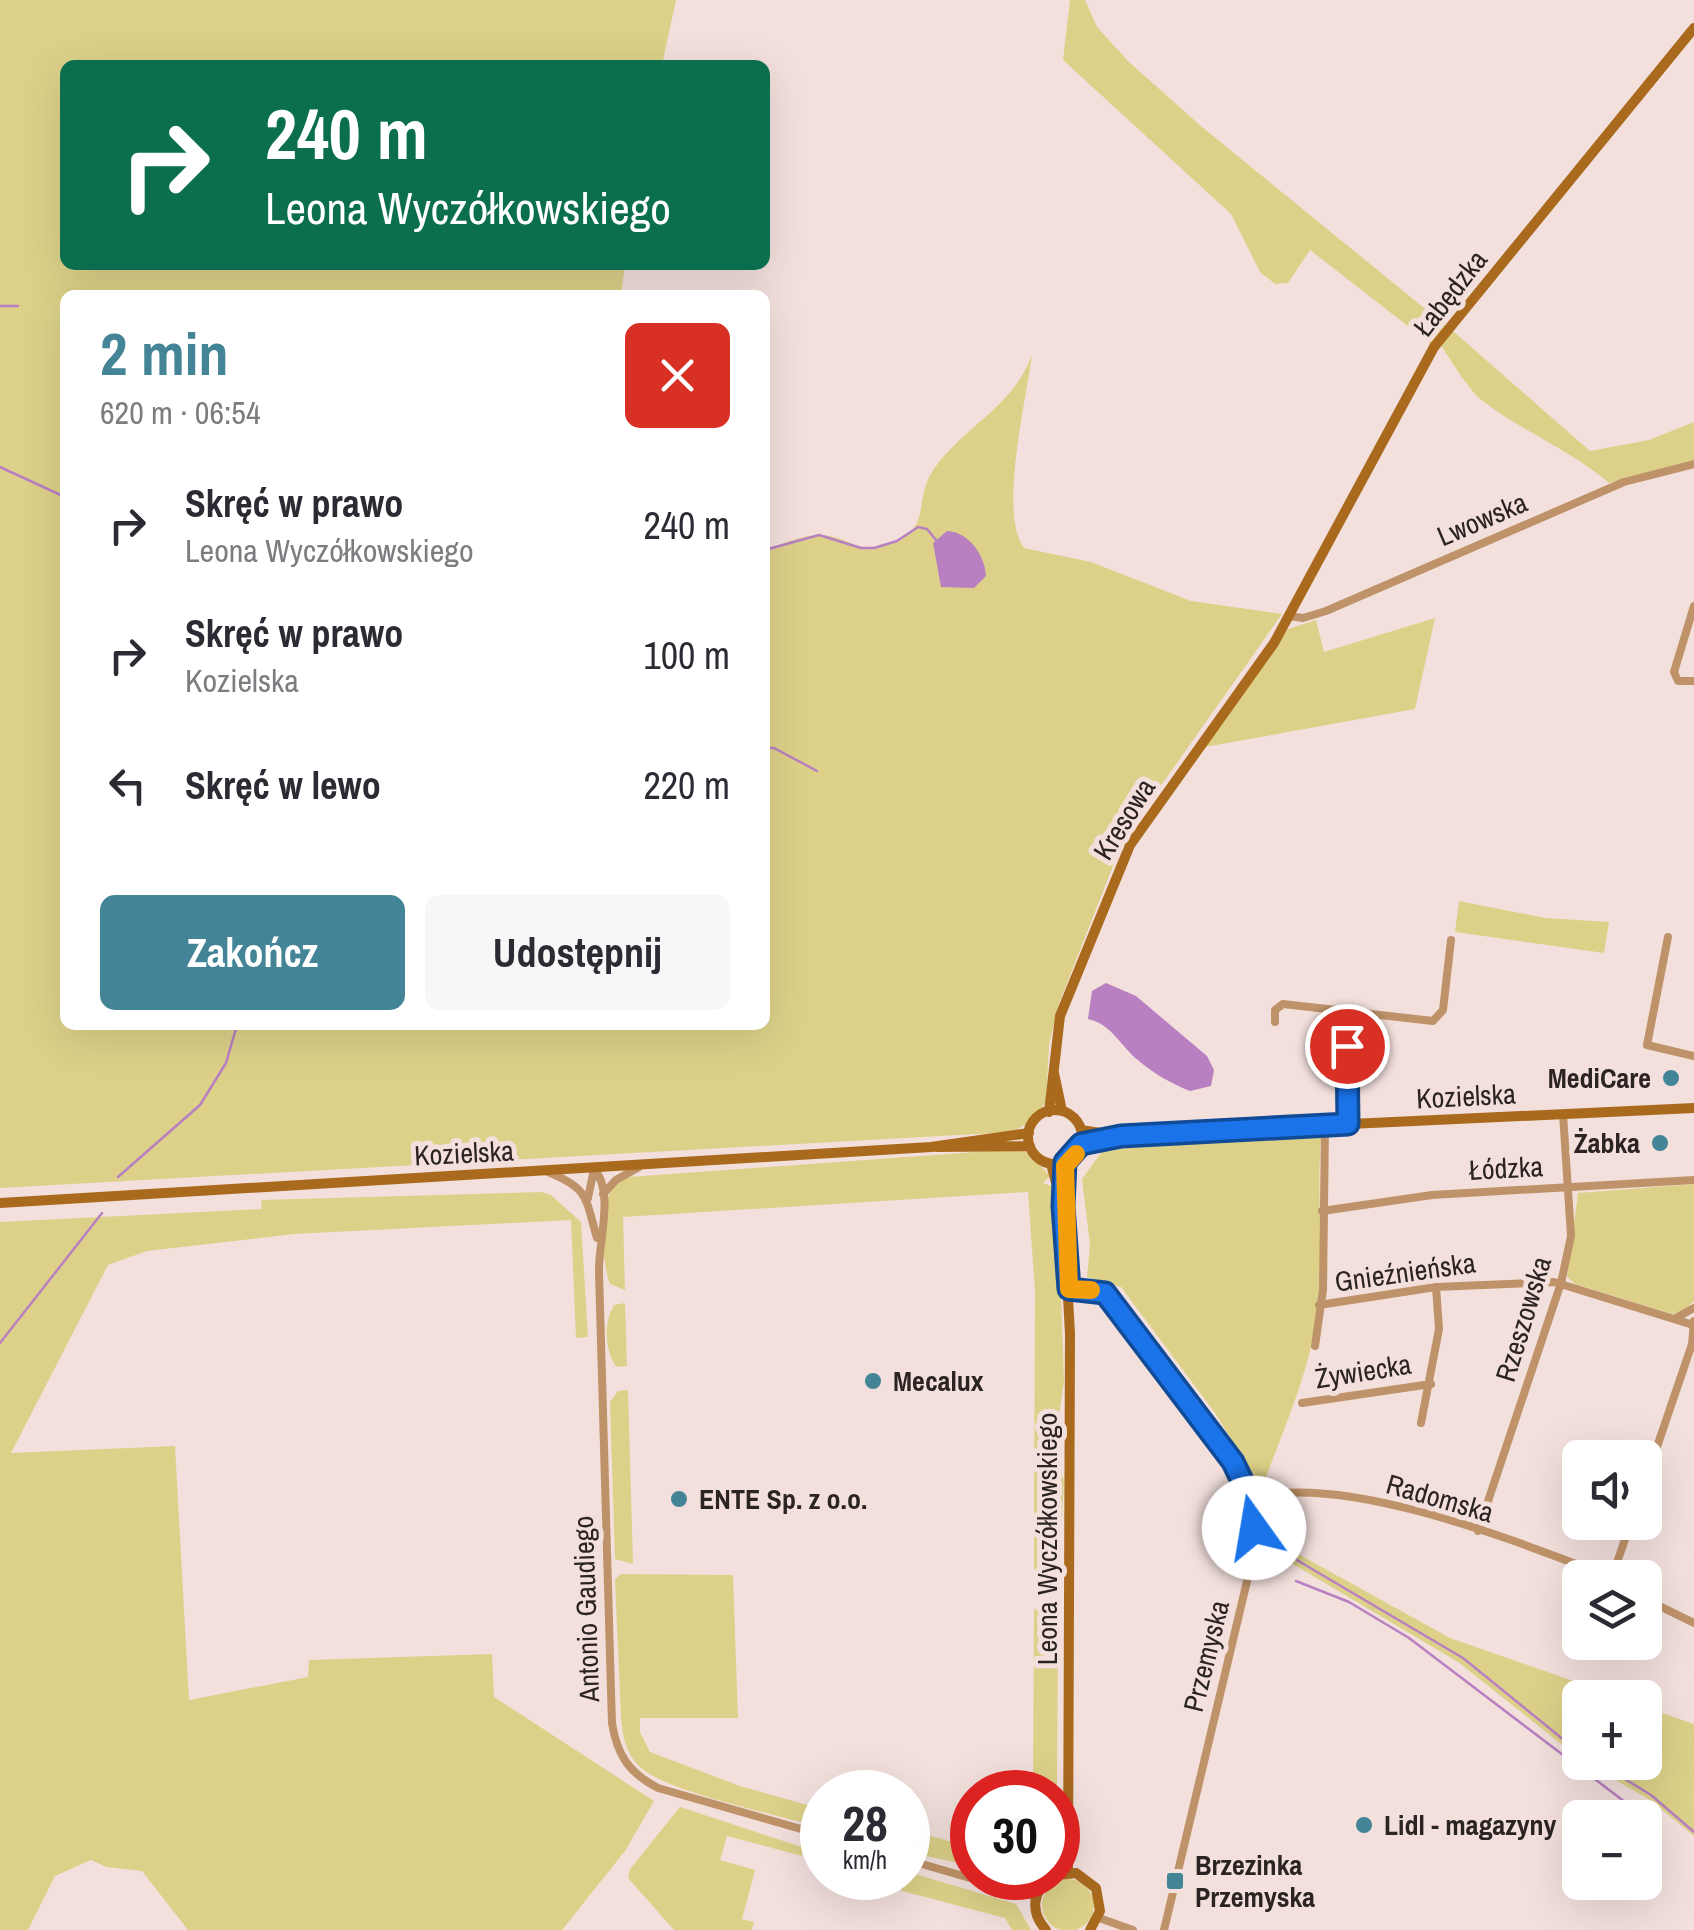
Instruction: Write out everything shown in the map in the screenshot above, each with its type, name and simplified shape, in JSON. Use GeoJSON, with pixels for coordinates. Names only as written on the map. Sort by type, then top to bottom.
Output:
{"type":"FeatureCollection","features":[{"type":"Feature","properties":{"kind":"street","name":"Łabędzka"},"geometry":{"type":"LineString","coordinates":[[1289,616],[1434,347],[1694,28]]}},
{"type":"Feature","properties":{"kind":"street","name":"Lwowska"},"geometry":{"type":"LineString","coordinates":[[1289,616],[1303,618],[1326,611],[1612,486],[1694,464]]}},
{"type":"Feature","properties":{"kind":"street"},"geometry":{"type":"LineString","coordinates":[[1694,606],[1674,672],[1678,681],[1694,681]]}},
{"type":"Feature","properties":{"kind":"street","name":"Kresowa"},"geometry":{"type":"LineString","coordinates":[[1048,1112],[1060,1016],[1123,858],[1157,803],[1258,670],[1289,616]]}},
{"type":"Feature","properties":{"kind":"street"},"geometry":{"type":"LineString","coordinates":[[1668,937],[1647,1045],[1694,1056]]}},
{"type":"Feature","properties":{"kind":"street"},"geometry":{"type":"LineString","coordinates":[[1275,1022],[1275,1010],[1283,1004],[1433,1021],[1443,1010],[1451,940]]}},
{"type":"Feature","properties":{"kind":"street"},"geometry":{"type":"LineString","coordinates":[[1347,1014],[1348,1124]]}},
{"type":"Feature","properties":{"kind":"street","name":"Kresowa"},"geometry":{"type":"LineString","coordinates":[[1054,1072],[1062,1112]]}},
{"type":"Feature","properties":{"kind":"street","name":"Kozielska"},"geometry":{"type":"LineString","coordinates":[[1081,1144],[1121,1136],[1694,1108]]}},
{"type":"Feature","properties":{"kind":"street"},"geometry":{"type":"LineString","coordinates":[[1048,1112],[1062,1112],[1074,1118],[1081,1130],[1081,1144],[1065,1162],[1051,1164],[1036,1156],[1029,1132],[1034,1121],[1048,1112]]}},
{"type":"Feature","properties":{"kind":"street","name":"Rzeszowska"},"geometry":{"type":"LineString","coordinates":[[1478,1531],[1561,1283],[1570,1236],[1563,1114]]}},
{"type":"Feature","properties":{"kind":"street"},"geometry":{"type":"LineString","coordinates":[[1315,1346],[1325,1125]]}},
{"type":"Feature","properties":{"kind":"street","name":"Kozielska"},"geometry":{"type":"LineString","coordinates":[[1081,1130],[1121,1136]]}},
{"type":"Feature","properties":{"kind":"street","name":"Kozielska"},"geometry":{"type":"LineString","coordinates":[[0,1202],[641,1166],[930,1146],[1029,1132]]}},
{"type":"Feature","properties":{"kind":"street","name":"Kozielska"},"geometry":{"type":"LineString","coordinates":[[930,1146],[954,1150],[1030,1146]]}},
{"type":"Feature","properties":{"kind":"street","name":"Leona Wyczółkowskiego"},"geometry":{"type":"LineString","coordinates":[[1061,1770],[1069,1289],[1063,1206],[1065,1162]]}},
{"type":"Feature","properties":{"kind":"street","name":"Leona Wyczółkowskiego"},"geometry":{"type":"LineString","coordinates":[[1051,1164],[1063,1206]]}},
{"type":"Feature","properties":{"kind":"street"},"geometry":{"type":"LineString","coordinates":[[603,1194],[616,1180],[641,1166]]}},
{"type":"Feature","properties":{"kind":"street","name":"Antonio Gaudiego"},"geometry":{"type":"LineString","coordinates":[[594,1169],[602,1179],[603,1194],[598,1239],[612,1723],[618,1750],[636,1775],[658,1788],[800,1829]]}},
{"type":"Feature","properties":{"kind":"street","name":"Antonio Gaudiego"},"geometry":{"type":"LineString","coordinates":[[594,1169],[588,1198],[598,1239]]}},
{"type":"Feature","properties":{"kind":"street"},"geometry":{"type":"LineString","coordinates":[[548,1172],[574,1183],[588,1198]]}},
{"type":"Feature","properties":{"kind":"street","name":"Łódzka"},"geometry":{"type":"LineString","coordinates":[[1322,1211],[1432,1195],[1694,1180]]}},
{"type":"Feature","properties":{"kind":"street","name":"Gnieźnieńska"},"geometry":{"type":"LineString","coordinates":[[1319,1305],[1436,1288],[1561,1283],[1693,1323]]}},
{"type":"Feature","properties":{"kind":"street","name":"Żywiecka"},"geometry":{"type":"LineString","coordinates":[[1421,1423],[1439,1329],[1436,1288]]}},
{"type":"Feature","properties":{"kind":"street","name":"Przemyska"},"geometry":{"type":"LineString","coordinates":[[1069,1289],[1101,1292],[1114,1300],[1226,1452],[1250,1499],[1254,1534],[1248,1577],[1164,1930]]}},
{"type":"Feature","properties":{"kind":"street"},"geometry":{"type":"LineString","coordinates":[[1671,1317],[1694,1308]]}},
{"type":"Feature","properties":{"kind":"street"},"geometry":{"type":"LineString","coordinates":[[1660,1440],[1693,1344],[1693,1323]]}},
{"type":"Feature","properties":{"kind":"street","name":"Żywiecka"},"geometry":{"type":"LineString","coordinates":[[1302,1404],[1430,1384]]}},
{"type":"Feature","properties":{"kind":"street","name":"Radomska"},"geometry":{"type":"LineString","coordinates":[[1250,1499],[1269,1493],[1366,1500],[1563,1560]]}},
{"type":"Feature","properties":{"kind":"street"},"geometry":{"type":"LineString","coordinates":[[1662,1607],[1694,1623]]}},
{"type":"Feature","properties":{"kind":"street"},"geometry":{"type":"LineString","coordinates":[[1080,1877],[1096,1888],[1099,1918],[1090,1930]]}},
{"type":"Feature","properties":{"kind":"street"},"geometry":{"type":"LineString","coordinates":[[1036,1900],[1036,1914],[1046,1930]]}},
{"type":"Feature","properties":{"kind":"street"},"geometry":{"type":"LineString","coordinates":[[1099,1918],[1133,1930]]}},
{"type":"Feature","properties":{"kind":"shaded area"},"geometry":{"type":"Polygon","coordinates":[[[0,0],[676,0],[663,60],[60,60],[60,270],[624,270],[622,290],[60,290],[60,1030],[770,1030],[770,548],[817,535],[874,548],[910,533],[934,469],[1013,388],[1032,354],[1014,483],[1017,531],[1024,548],[1091,562],[1191,601],[1282,614],[1124,838],[1058,1006],[1049,1045],[1046,1102],[1029,1122],[1013,1132],[0,1188],[0,0]]]}},
{"type":"Feature","properties":{"kind":"shaded area"},"geometry":{"type":"Polygon","coordinates":[[[1070,0],[1085,0],[1097,27],[1129,62],[1202,127],[1445,325],[1431,344],[1310,250],[1288,283],[1275,284],[1260,272],[1231,214],[1063,60],[1070,0]]]}},
{"type":"Feature","properties":{"kind":"shaded area"},"geometry":{"type":"Polygon","coordinates":[[[1453,331],[1590,451],[1649,440],[1694,422],[1694,460],[1609,483],[1478,397],[1441,346],[1453,331]]]}},
{"type":"Feature","properties":{"kind":"shaded area"},"geometry":{"type":"Polygon","coordinates":[[[947,531],[969,540],[983,560],[986,576],[974,588],[941,587],[933,543],[947,531]]]}},
{"type":"Feature","properties":{"kind":"shaded area"},"geometry":{"type":"Polygon","coordinates":[[[1435,618],[1415,709],[1205,747],[1288,629],[1316,620],[1324,652],[1435,618]]]}},
{"type":"Feature","properties":{"kind":"shaded area"},"geometry":{"type":"Polygon","coordinates":[[[1459,901],[1545,918],[1609,922],[1604,953],[1455,932],[1459,901]]]}},
{"type":"Feature","properties":{"kind":"shaded area"},"geometry":{"type":"Polygon","coordinates":[[[1106,983],[1136,996],[1207,1056],[1214,1070],[1211,1086],[1190,1091],[1170,1082],[1139,1061],[1104,1026],[1088,1019],[1092,991],[1106,983]]]}},
{"type":"Feature","properties":{"kind":"shaded area"},"geometry":{"type":"Polygon","coordinates":[[[1321,1137],[1318,1311],[1291,1412],[1263,1485],[1258,1489],[1218,1417],[1121,1287],[1087,1277],[1090,1245],[1082,1179],[1103,1150],[1224,1139],[1321,1137]]]}},
{"type":"Feature","properties":{"kind":"shaded area"},"geometry":{"type":"Polygon","coordinates":[[[1016,1149],[1027,1152],[1050,1176],[1043,1183],[1052,1186],[1059,1233],[1064,1381],[1057,1460],[1064,1481],[1062,1520],[1034,1519],[1035,1291],[1028,1192],[623,1217],[625,1290],[610,1284],[607,1275],[603,1225],[607,1202],[612,1190],[629,1177],[1016,1149]]]}},
{"type":"Feature","properties":{"kind":"shaded area"},"geometry":{"type":"Polygon","coordinates":[[[1694,1184],[1694,1301],[1683,1312],[1672,1314],[1575,1284],[1567,1277],[1578,1193],[1694,1184]]]}},
{"type":"Feature","properties":{"kind":"shaded area"},"geometry":{"type":"Polygon","coordinates":[[[541,1192],[551,1195],[581,1222],[588,1337],[576,1338],[571,1220],[295,1234],[147,1251],[108,1265],[11,1453],[175,1446],[189,1700],[308,1677],[309,1660],[492,1654],[494,1697],[654,1801],[625,1851],[562,1930],[188,1930],[142,1871],[106,1867],[91,1860],[55,1876],[28,1930],[0,1930],[0,1222],[262,1209],[261,1200],[541,1192]]]}},
{"type":"Feature","properties":{"kind":"shaded area"},"geometry":{"type":"Polygon","coordinates":[[[625,1303],[627,1366],[616,1367],[607,1328],[614,1305],[625,1303]]]}},
{"type":"Feature","properties":{"kind":"shaded area"},"geometry":{"type":"Polygon","coordinates":[[[628,1390],[633,1564],[615,1559],[610,1402],[618,1391],[628,1390]]]}},
{"type":"Feature","properties":{"kind":"shaded area"},"geometry":{"type":"Polygon","coordinates":[[[1057,1526],[1058,1584],[1034,1589],[1034,1527],[1057,1526]]]}},
{"type":"Feature","properties":{"kind":"shaded area"},"geometry":{"type":"Polygon","coordinates":[[[1266,1536],[1450,1638],[1570,1680],[1562,1680],[1562,1745],[1458,1662],[1266,1548],[1266,1536]]]}},
{"type":"Feature","properties":{"kind":"shaded area"},"geometry":{"type":"Polygon","coordinates":[[[621,1574],[733,1575],[738,1718],[640,1718],[640,1732],[650,1752],[740,1786],[800,1803],[800,1822],[674,1786],[635,1762],[626,1744],[621,1718],[615,1579],[621,1574]]]}},
{"type":"Feature","properties":{"kind":"shaded area"},"geometry":{"type":"Polygon","coordinates":[[[1034,1609],[1058,1615],[1057,1770],[1033,1770],[1034,1609]]]}},
{"type":"Feature","properties":{"kind":"shaded area"},"geometry":{"type":"Polygon","coordinates":[[[1662,1713],[1694,1724],[1694,1836],[1662,1810],[1662,1800],[1650,1800],[1615,1780],[1662,1780],[1662,1713]]]}},
{"type":"Feature","properties":{"kind":"shaded area"},"geometry":{"type":"Polygon","coordinates":[[[680,1807],[800,1846],[800,1855],[727,1836],[720,1860],[755,1870],[742,1919],[754,1922],[752,1930],[674,1930],[628,1878],[630,1869],[680,1807]]]}},
{"type":"Feature","properties":{"kind":"shaded area"},"geometry":{"type":"Polygon","coordinates":[[[930,1836],[950,1841],[950,1861],[930,1857],[930,1836]]]}},
{"type":"Feature","properties":{"kind":"shaded area"},"geometry":{"type":"Polygon","coordinates":[[[930,1879],[950,1884],[950,1900],[1002,1900],[1016,1904],[1031,1930],[1012,1930],[1005,1918],[930,1898],[930,1879]]]}},
{"type":"Feature","properties":{"kind":"shaded area"},"geometry":{"type":"Polygon","coordinates":[[[1080,1882],[1092,1895],[1092,1915],[1078,1929],[1058,1929],[1044,1915],[1043,1900],[1080,1900],[1080,1882]]]}},
{"type":"Feature","properties":{"kind":"waterway"},"geometry":{"type":"LineString","coordinates":[[0,306],[18,306]]}},
{"type":"Feature","properties":{"kind":"waterway"},"geometry":{"type":"LineString","coordinates":[[0,467],[60,495]]}},
{"type":"Feature","properties":{"kind":"waterway"},"geometry":{"type":"LineString","coordinates":[[770,549],[819,535],[874,548],[897,541],[918,527],[927,529],[936,540]]}},
{"type":"Feature","properties":{"kind":"waterway"},"geometry":{"type":"LineString","coordinates":[[770,748],[817,771]]}},
{"type":"Feature","properties":{"kind":"waterway"},"geometry":{"type":"LineString","coordinates":[[118,1177],[200,1105],[226,1063],[236,1030]]}},
{"type":"Feature","properties":{"kind":"waterway"},"geometry":{"type":"LineString","coordinates":[[0,1343],[102,1213]]}},
{"type":"Feature","properties":{"kind":"waterway"},"geometry":{"type":"LineString","coordinates":[[1273,1546],[1463,1658],[1562,1738]]}},
{"type":"Feature","properties":{"kind":"waterway"},"geometry":{"type":"LineString","coordinates":[[1296,1581],[1349,1602],[1409,1638],[1622,1800]]}},
{"type":"Feature","properties":{"kind":"waterway"},"geometry":{"type":"LineString","coordinates":[[1626,1780],[1651,1795],[1694,1832]]}},
{"type":"Feature","properties":{"kind":"slow traffic"},"geometry":{"type":"LineString","coordinates":[[1076,1154],[1065,1162],[1063,1206],[1069,1289],[1091,1290]]}},
{"type":"Feature","properties":{"kind":"place","name":"MediCare"},"geometry":{"type":"Point","coordinates":[1671,1078]}},
{"type":"Feature","properties":{"kind":"place","name":"Żabka"},"geometry":{"type":"Point","coordinates":[1660,1143]}},
{"type":"Feature","properties":{"kind":"place","name":"Mecalux"},"geometry":{"type":"Point","coordinates":[873,1381]}},
{"type":"Feature","properties":{"kind":"place","name":"ENTE Sp. z o.o."},"geometry":{"type":"Point","coordinates":[679,1499]}},
{"type":"Feature","properties":{"kind":"place","name":"Lidl - magazyny"},"geometry":{"type":"Point","coordinates":[1364,1825]}},
{"type":"Feature","properties":{"kind":"place","name":"Brzezinka Przemyska"},"geometry":{"type":"Point","coordinates":[1175,1881]}},
{"type":"Feature","properties":{"kind":"route"},"geometry":{"type":"LineString","coordinates":[[1254,1528],[1250,1499],[1239,1472],[1131,1321],[1105,1293],[1069,1289],[1063,1206],[1065,1162],[1081,1144],[1121,1136],[1348,1124],[1347,1046]]}}]}
